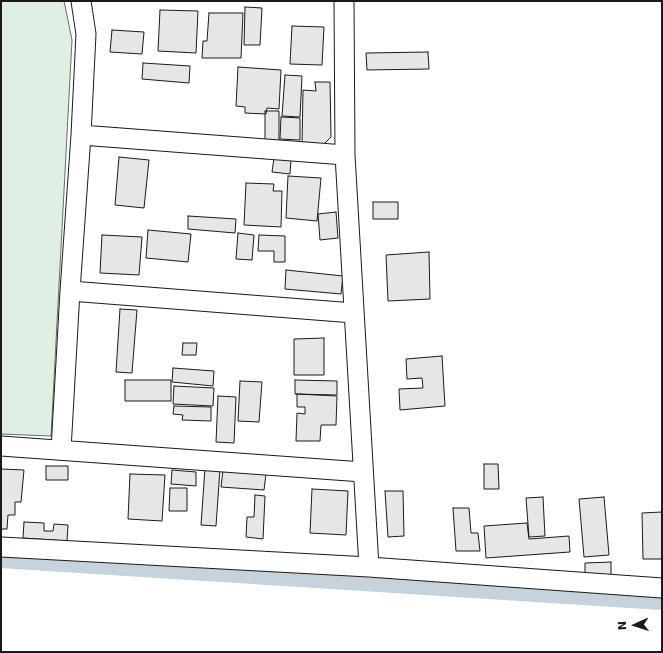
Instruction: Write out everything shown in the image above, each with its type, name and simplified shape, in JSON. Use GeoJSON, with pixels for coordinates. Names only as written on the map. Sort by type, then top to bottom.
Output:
{"type":"FeatureCollection","features":[{"type":"Feature","properties":{"kind":"street"},"geometry":{"type":"LineString","coordinates":[[61,450],[86,34],[80,1]]}},
{"type":"Feature","properties":{"kind":"street"},"geometry":{"type":"LineString","coordinates":[[344,1],[345,155],[369,567]]}},
{"type":"Feature","properties":{"kind":"street"},"geometry":{"type":"LineString","coordinates":[[81,135],[345,155]]}},
{"type":"Feature","properties":{"kind":"street"},"geometry":{"type":"LineString","coordinates":[[70,291],[354,313]]}},
{"type":"Feature","properties":{"kind":"street"},"geometry":{"type":"LineString","coordinates":[[1,446],[363,472]]}},
{"type":"Feature","properties":{"kind":"street"},"geometry":{"type":"LineString","coordinates":[[1,547],[369,567],[662,588]]}},
{"type":"Feature","properties":{"kind":"green space"},"geometry":{"type":"Polygon","coordinates":[[[1,1],[64,1],[72,40],[51,436],[1,434],[1,1]]]}},
{"type":"Feature","properties":{"kind":"building"},"geometry":{"type":"Polygon","coordinates":[[[245,7],[262,8],[260,45],[244,45],[245,7]]]}},
{"type":"Feature","properties":{"kind":"building"},"geometry":{"type":"Polygon","coordinates":[[[160,10],[198,11],[196,53],[158,51],[160,10]]]}},
{"type":"Feature","properties":{"kind":"building"},"geometry":{"type":"Polygon","coordinates":[[[209,13],[243,13],[241,58],[202,58],[203,41],[207,41],[209,13]]]}},
{"type":"Feature","properties":{"kind":"building"},"geometry":{"type":"Polygon","coordinates":[[[292,26],[324,27],[322,65],[290,64],[292,26]]]}},
{"type":"Feature","properties":{"kind":"building"},"geometry":{"type":"Polygon","coordinates":[[[112,30],[144,32],[142,54],[110,52],[112,30]]]}},
{"type":"Feature","properties":{"kind":"building"},"geometry":{"type":"Polygon","coordinates":[[[428,52],[429,69],[367,70],[366,53],[428,52]]]}},
{"type":"Feature","properties":{"kind":"building"},"geometry":{"type":"Polygon","coordinates":[[[143,63],[190,66],[189,83],[142,79],[143,63]]]}},
{"type":"Feature","properties":{"kind":"building"},"geometry":{"type":"Polygon","coordinates":[[[238,67],[281,70],[279,109],[267,108],[266,114],[245,113],[245,107],[236,106],[238,67]]]}},
{"type":"Feature","properties":{"kind":"building"},"geometry":{"type":"Polygon","coordinates":[[[285,75],[302,76],[300,117],[282,116],[285,75]]]}},
{"type":"Feature","properties":{"kind":"building"},"geometry":{"type":"Polygon","coordinates":[[[315,82],[330,82],[331,137],[324,144],[302,144],[303,90],[316,91],[315,82]]]}},
{"type":"Feature","properties":{"kind":"building"},"geometry":{"type":"Polygon","coordinates":[[[265,111],[279,111],[279,142],[265,142],[265,111]]]}},
{"type":"Feature","properties":{"kind":"building"},"geometry":{"type":"Polygon","coordinates":[[[281,117],[300,118],[300,140],[280,139],[281,117]]]}},
{"type":"Feature","properties":{"kind":"building"},"geometry":{"type":"Polygon","coordinates":[[[119,157],[149,160],[144,208],[115,205],[119,157]]]}},
{"type":"Feature","properties":{"kind":"building"},"geometry":{"type":"Polygon","coordinates":[[[274,158],[291,160],[290,174],[272,172],[274,158]]]}},
{"type":"Feature","properties":{"kind":"building"},"geometry":{"type":"Polygon","coordinates":[[[288,176],[321,178],[317,221],[286,218],[288,176]]]}},
{"type":"Feature","properties":{"kind":"building"},"geometry":{"type":"Polygon","coordinates":[[[246,183],[274,184],[273,191],[282,191],[281,227],[244,225],[246,183]]]}},
{"type":"Feature","properties":{"kind":"building"},"geometry":{"type":"Polygon","coordinates":[[[373,202],[398,202],[398,219],[373,219],[373,202]]]}},
{"type":"Feature","properties":{"kind":"building"},"geometry":{"type":"Polygon","coordinates":[[[336,212],[338,238],[320,240],[318,214],[336,212]]]}},
{"type":"Feature","properties":{"kind":"building"},"geometry":{"type":"Polygon","coordinates":[[[188,216],[236,219],[235,233],[188,229],[188,216]]]}},
{"type":"Feature","properties":{"kind":"building"},"geometry":{"type":"Polygon","coordinates":[[[148,230],[191,234],[188,262],[146,258],[148,230]]]}},
{"type":"Feature","properties":{"kind":"building"},"geometry":{"type":"Polygon","coordinates":[[[238,233],[254,235],[252,260],[236,259],[238,233]]]}},
{"type":"Feature","properties":{"kind":"building"},"geometry":{"type":"Polygon","coordinates":[[[102,235],[142,237],[139,275],[100,273],[102,235]]]}},
{"type":"Feature","properties":{"kind":"building"},"geometry":{"type":"Polygon","coordinates":[[[259,235],[285,236],[285,262],[274,262],[274,251],[258,251],[259,235]]]}},
{"type":"Feature","properties":{"kind":"building"},"geometry":{"type":"Polygon","coordinates":[[[429,252],[430,299],[388,301],[386,255],[429,252]]]}},
{"type":"Feature","properties":{"kind":"building"},"geometry":{"type":"Polygon","coordinates":[[[286,270],[343,276],[341,294],[285,289],[286,270]]]}},
{"type":"Feature","properties":{"kind":"building"},"geometry":{"type":"Polygon","coordinates":[[[120,309],[137,310],[132,373],[116,372],[120,309]]]}},
{"type":"Feature","properties":{"kind":"building"},"geometry":{"type":"Polygon","coordinates":[[[324,338],[324,375],[294,375],[294,339],[324,338]]]}},
{"type":"Feature","properties":{"kind":"building"},"geometry":{"type":"Polygon","coordinates":[[[183,343],[197,343],[196,355],[182,355],[183,343]]]}},
{"type":"Feature","properties":{"kind":"building"},"geometry":{"type":"Polygon","coordinates":[[[442,356],[445,406],[400,410],[399,389],[423,388],[422,378],[407,379],[406,359],[442,356]]]}},
{"type":"Feature","properties":{"kind":"building"},"geometry":{"type":"Polygon","coordinates":[[[173,368],[214,371],[213,386],[172,382],[173,368]]]}},
{"type":"Feature","properties":{"kind":"building"},"geometry":{"type":"Polygon","coordinates":[[[125,380],[171,380],[171,401],[125,401],[125,380]]]}},
{"type":"Feature","properties":{"kind":"building"},"geometry":{"type":"Polygon","coordinates":[[[295,380],[337,381],[337,395],[295,394],[295,380]]]}},
{"type":"Feature","properties":{"kind":"building"},"geometry":{"type":"Polygon","coordinates":[[[240,381],[262,382],[259,422],[238,421],[240,381]]]}},
{"type":"Feature","properties":{"kind":"building"},"geometry":{"type":"Polygon","coordinates":[[[174,386],[214,388],[213,406],[173,404],[174,386]]]}},
{"type":"Feature","properties":{"kind":"building"},"geometry":{"type":"Polygon","coordinates":[[[297,394],[337,396],[336,425],[321,425],[320,441],[296,441],[297,413],[305,414],[305,407],[297,407],[297,394]]]}},
{"type":"Feature","properties":{"kind":"building"},"geometry":{"type":"Polygon","coordinates":[[[218,396],[236,397],[234,443],[216,442],[218,396]]]}},
{"type":"Feature","properties":{"kind":"building"},"geometry":{"type":"Polygon","coordinates":[[[174,406],[211,407],[211,421],[182,420],[183,415],[173,414],[174,406]]]}},
{"type":"Feature","properties":{"kind":"building"},"geometry":{"type":"Polygon","coordinates":[[[484,464],[498,464],[499,489],[484,489],[484,464]]]}},
{"type":"Feature","properties":{"kind":"building"},"geometry":{"type":"Polygon","coordinates":[[[46,466],[68,466],[68,480],[46,480],[46,466]]]}},
{"type":"Feature","properties":{"kind":"building"},"geometry":{"type":"Polygon","coordinates":[[[205,468],[220,469],[216,526],[201,525],[205,468]]]}},
{"type":"Feature","properties":{"kind":"building"},"geometry":{"type":"Polygon","coordinates":[[[1,469],[24,470],[21,502],[15,502],[15,515],[8,515],[7,529],[1,529],[1,469]]]}},
{"type":"Feature","properties":{"kind":"building"},"geometry":{"type":"Polygon","coordinates":[[[172,470],[196,472],[196,486],[171,484],[172,470]]]}},
{"type":"Feature","properties":{"kind":"building"},"geometry":{"type":"Polygon","coordinates":[[[223,470],[266,474],[264,490],[221,487],[223,470]]]}},
{"type":"Feature","properties":{"kind":"building"},"geometry":{"type":"Polygon","coordinates":[[[130,474],[165,475],[162,521],[128,519],[130,474]]]}},
{"type":"Feature","properties":{"kind":"building"},"geometry":{"type":"Polygon","coordinates":[[[170,488],[187,488],[187,511],[169,511],[170,488]]]}},
{"type":"Feature","properties":{"kind":"building"},"geometry":{"type":"Polygon","coordinates":[[[312,489],[348,491],[346,535],[310,533],[312,489]]]}},
{"type":"Feature","properties":{"kind":"building"},"geometry":{"type":"Polygon","coordinates":[[[385,491],[403,491],[404,536],[388,537],[385,491]]]}},
{"type":"Feature","properties":{"kind":"building"},"geometry":{"type":"Polygon","coordinates":[[[255,495],[265,496],[263,539],[246,537],[247,517],[254,517],[255,495]]]}},
{"type":"Feature","properties":{"kind":"building"},"geometry":{"type":"Polygon","coordinates":[[[543,497],[545,536],[529,537],[526,498],[543,497]]]}},
{"type":"Feature","properties":{"kind":"building"},"geometry":{"type":"Polygon","coordinates":[[[604,497],[609,555],[584,557],[579,499],[604,497]]]}},
{"type":"Feature","properties":{"kind":"building"},"geometry":{"type":"Polygon","coordinates":[[[453,508],[469,508],[471,533],[478,533],[480,551],[456,551],[453,508]]]}},
{"type":"Feature","properties":{"kind":"building"},"geometry":{"type":"Polygon","coordinates":[[[662,512],[662,559],[643,559],[642,513],[662,512]]]}},
{"type":"Feature","properties":{"kind":"building"},"geometry":{"type":"Polygon","coordinates":[[[24,522],[44,523],[44,531],[53,531],[54,524],[68,525],[67,541],[23,538],[24,522]]]}},
{"type":"Feature","properties":{"kind":"building"},"geometry":{"type":"Polygon","coordinates":[[[527,523],[529,539],[569,536],[570,552],[486,558],[484,526],[527,523]]]}},
{"type":"Feature","properties":{"kind":"building"},"geometry":{"type":"Polygon","coordinates":[[[611,562],[611,578],[585,578],[585,563],[611,562]]]}},
{"type":"Feature","properties":{"kind":"waterway"},"geometry":{"type":"LineString","coordinates":[[1,557],[662,599]]}}]}
